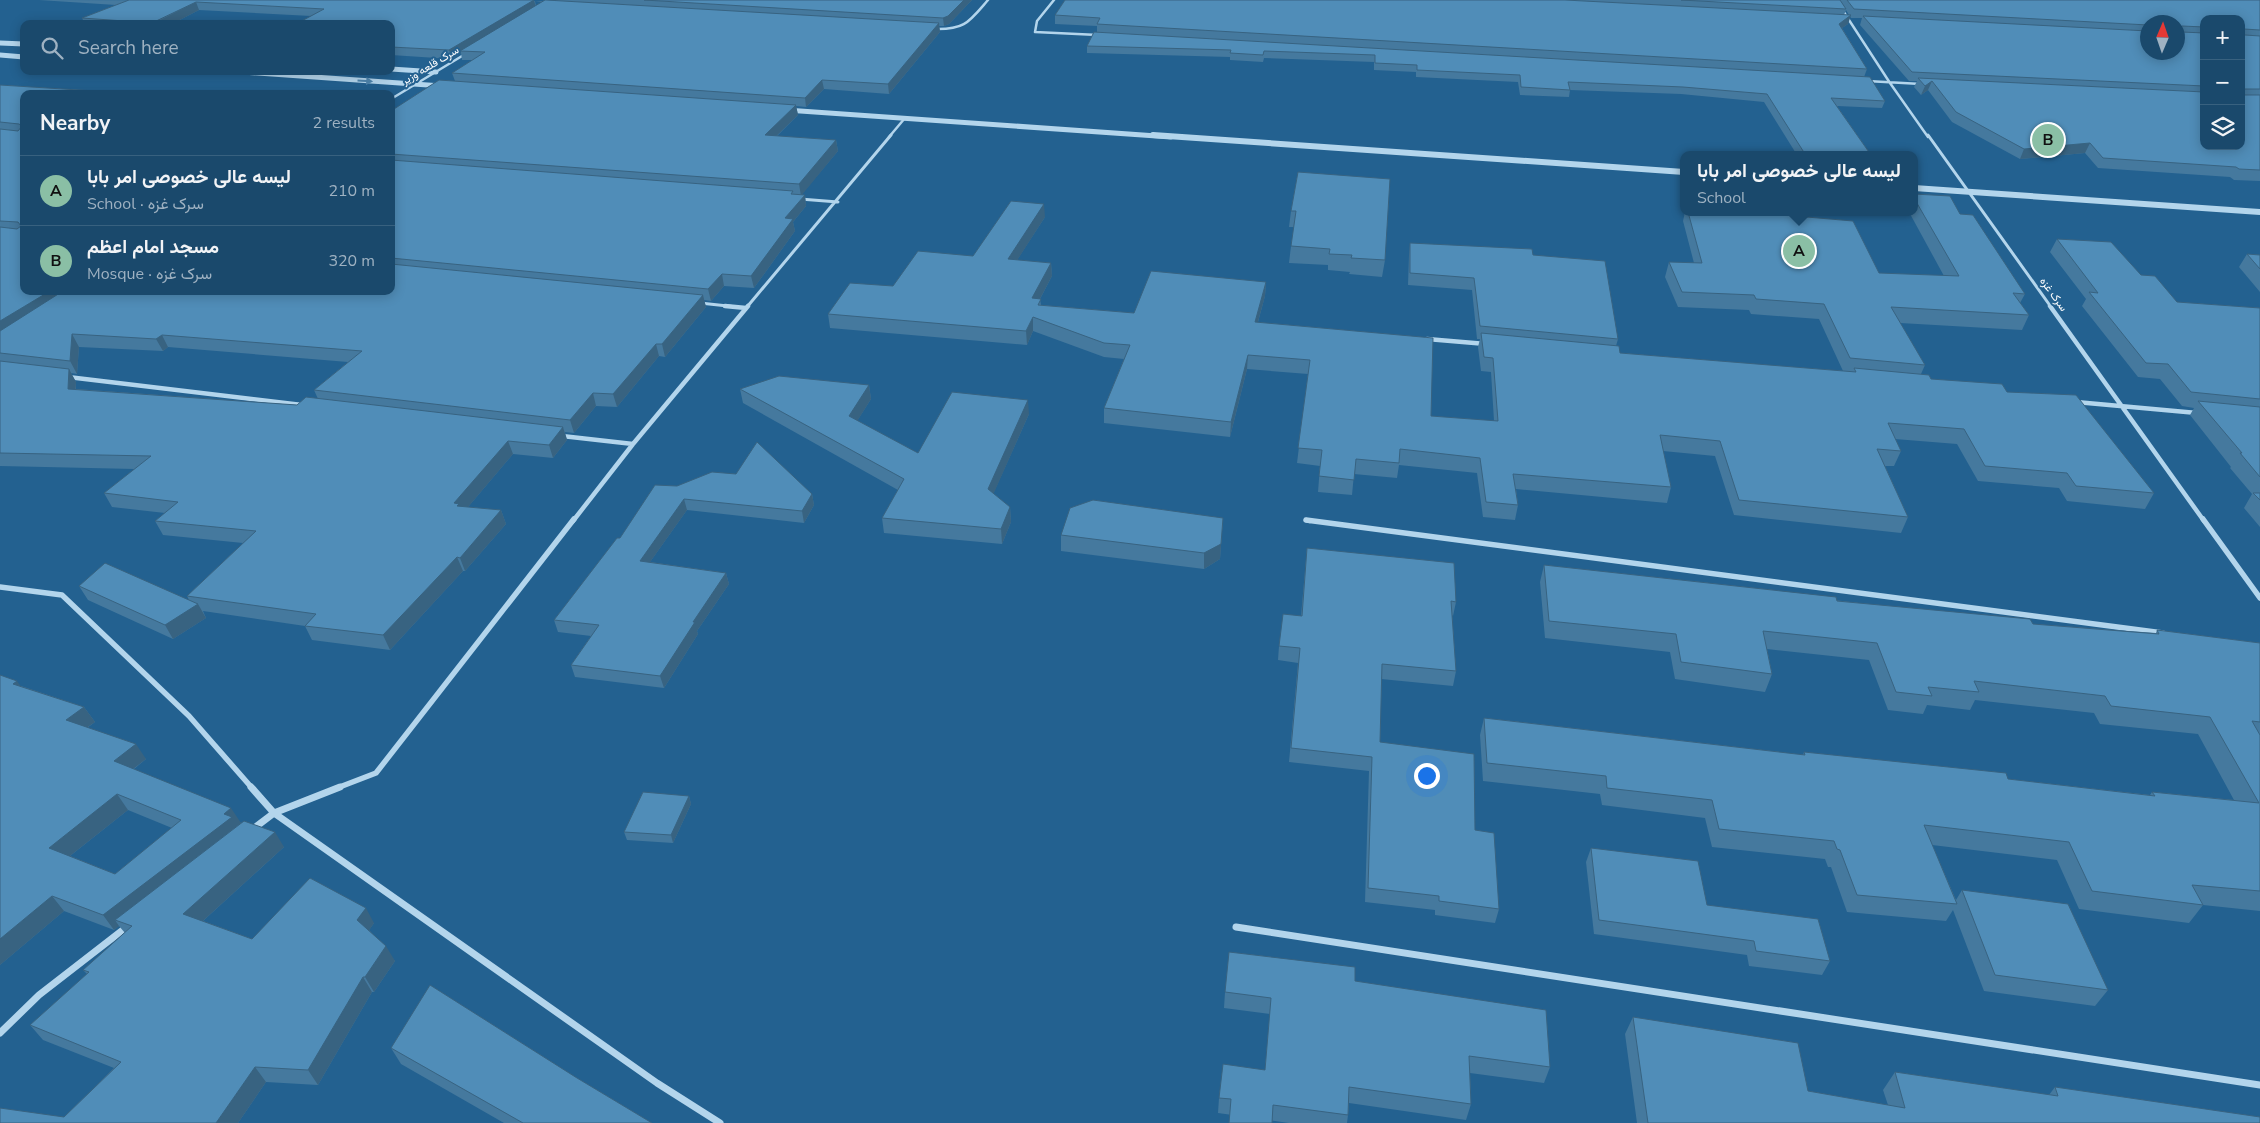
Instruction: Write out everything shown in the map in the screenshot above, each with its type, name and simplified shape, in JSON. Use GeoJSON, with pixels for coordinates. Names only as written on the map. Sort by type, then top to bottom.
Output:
{"type":"FeatureCollection","features":[{"type":"Feature","properties":{"kind":"street"},"geometry":{"type":"LineString","coordinates":[[924,28],[959,29],[965,26],[988,0]]}},
{"type":"Feature","properties":{"kind":"street"},"geometry":{"type":"LineString","coordinates":[[1054,0],[1037,21],[1035,32],[1104,36]]}},
{"type":"Feature","properties":{"kind":"street","name":"سرک غزه"},"geometry":{"type":"LineString","coordinates":[[1836,0],[1890,83],[1971,192],[2260,598]]}},
{"type":"Feature","properties":{"kind":"street"},"geometry":{"type":"LineString","coordinates":[[1842,22],[1852,22]]}},
{"type":"Feature","properties":{"kind":"street"},"geometry":{"type":"LineString","coordinates":[[0,43],[20,44]]}},
{"type":"Feature","properties":{"kind":"street","name":"سرک قلعه وزیر"},"geometry":{"type":"LineString","coordinates":[[395,96],[470,51]]}},
{"type":"Feature","properties":{"kind":"street"},"geometry":{"type":"LineString","coordinates":[[0,55],[20,57]]}},
{"type":"Feature","properties":{"kind":"street"},"geometry":{"type":"LineString","coordinates":[[395,69],[436,72]]}},
{"type":"Feature","properties":{"kind":"street"},"geometry":{"type":"LineString","coordinates":[[286,75],[444,86]]}},
{"type":"Feature","properties":{"kind":"street"},"geometry":{"type":"LineString","coordinates":[[1860,81],[1929,85]]}},
{"type":"Feature","properties":{"kind":"street"},"geometry":{"type":"LineString","coordinates":[[778,110],[1680,172]]}},
{"type":"Feature","properties":{"kind":"street"},"geometry":{"type":"LineString","coordinates":[[243,837],[274,813],[376,773],[633,444],[746,308],[838,202],[905,118]]}},
{"type":"Feature","properties":{"kind":"street"},"geometry":{"type":"LineString","coordinates":[[1918,188],[2260,212]]}},
{"type":"Feature","properties":{"kind":"street"},"geometry":{"type":"LineString","coordinates":[[798,198],[838,202]]}},
{"type":"Feature","properties":{"kind":"street"},"geometry":{"type":"LineString","coordinates":[[697,303],[746,308]]}},
{"type":"Feature","properties":{"kind":"street"},"geometry":{"type":"LineString","coordinates":[[1420,338],[1490,345]]}},
{"type":"Feature","properties":{"kind":"street"},"geometry":{"type":"LineString","coordinates":[[59,376],[306,405]]}},
{"type":"Feature","properties":{"kind":"street"},"geometry":{"type":"LineString","coordinates":[[2074,402],[2202,413]]}},
{"type":"Feature","properties":{"kind":"street"},"geometry":{"type":"LineString","coordinates":[[554,435],[633,444]]}},
{"type":"Feature","properties":{"kind":"street"},"geometry":{"type":"LineString","coordinates":[[1306,520],[2172,634]]}},
{"type":"Feature","properties":{"kind":"street"},"geometry":{"type":"LineString","coordinates":[[0,587],[62,595],[189,716],[274,813],[657,1083],[720,1123]]}},
{"type":"Feature","properties":{"kind":"street"},"geometry":{"type":"LineString","coordinates":[[0,1033],[39,994],[133,922]]}},
{"type":"Feature","properties":{"kind":"street"},"geometry":{"type":"LineString","coordinates":[[1236,927],[2260,1085]]}},
{"type":"Feature","properties":{"kind":"building"},"geometry":{"type":"Polygon","coordinates":[[[129,0],[534,0],[449,50],[395,47],[395,20],[303,20],[324,9],[196,2],[158,20],[82,18],[129,0]]]}},
{"type":"Feature","properties":{"kind":"building"},"geometry":{"type":"Polygon","coordinates":[[[545,0],[939,23],[888,84],[822,80],[805,98],[452,73],[485,52],[460,51],[545,0]]]}},
{"type":"Feature","properties":{"kind":"building"},"geometry":{"type":"Polygon","coordinates":[[[644,0],[964,0],[948,16],[943,18],[644,0]]]}},
{"type":"Feature","properties":{"kind":"building"},"geometry":{"type":"Polygon","coordinates":[[[1065,0],[1565,0],[1851,15],[1839,24],[1867,69],[1097,24],[1100,18],[1055,15],[1065,0]]]}},
{"type":"Feature","properties":{"kind":"building"},"geometry":{"type":"Polygon","coordinates":[[[1681,0],[1840,0],[1846,9],[1681,0]]]}},
{"type":"Feature","properties":{"kind":"building"},"geometry":{"type":"Polygon","coordinates":[[[1847,0],[2260,0],[2260,30],[2245,29],[2245,15],[2200,15],[2200,27],[2185,26],[2185,15],[2140,15],[2140,25],[1854,9],[1847,0]]]}},
{"type":"Feature","properties":{"kind":"building"},"geometry":{"type":"Polygon","coordinates":[[[1863,16],[2140,31],[2140,60],[2185,60],[2185,32],[2200,33],[2200,86],[1912,72],[1863,16]]]}},
{"type":"Feature","properties":{"kind":"building"},"geometry":{"type":"Polygon","coordinates":[[[1094,32],[1870,77],[1885,101],[1831,98],[1868,151],[1803,151],[1767,94],[1683,87],[1568,82],[1570,90],[1521,87],[1520,75],[1417,70],[1417,65],[1375,63],[1375,55],[1264,51],[1263,55],[1230,53],[1231,50],[1087,46],[1094,32]]]}},
{"type":"Feature","properties":{"kind":"building"},"geometry":{"type":"Polygon","coordinates":[[[2245,35],[2260,36],[2260,89],[2245,89],[2245,35]]]}},
{"type":"Feature","properties":{"kind":"building"},"geometry":{"type":"Polygon","coordinates":[[[1918,78],[2200,92],[2200,150],[2245,150],[2245,95],[2260,95],[2260,170],[2103,158],[2090,143],[2024,149],[1956,112],[1932,81],[1925,86],[1918,78]]]}},
{"type":"Feature","properties":{"kind":"building"},"geometry":{"type":"Polygon","coordinates":[[[439,80],[796,105],[765,135],[836,140],[799,184],[395,154],[395,108],[439,80]]]}},
{"type":"Feature","properties":{"kind":"building"},"geometry":{"type":"Polygon","coordinates":[[[0,85],[79,90],[20,90],[20,125],[0,122],[0,85]]]}},
{"type":"Feature","properties":{"kind":"building"},"geometry":{"type":"Polygon","coordinates":[[[20,128],[20,225],[18,222],[0,221],[0,129],[18,131],[20,128]]]}},
{"type":"Feature","properties":{"kind":"building"},"geometry":{"type":"Polygon","coordinates":[[[395,160],[793,191],[791,194],[805,195],[785,218],[793,219],[751,276],[722,274],[708,289],[395,258],[395,160]]]}},
{"type":"Feature","properties":{"kind":"building"},"geometry":{"type":"Polygon","coordinates":[[[1298,172],[1390,179],[1385,260],[1351,258],[1352,255],[1329,254],[1330,249],[1291,246],[1296,211],[1291,211],[1298,172]]]}},
{"type":"Feature","properties":{"kind":"building"},"geometry":{"type":"Polygon","coordinates":[[[1918,194],[1950,196],[1960,214],[1973,215],[2025,294],[2013,293],[2029,315],[1891,307],[1925,365],[1850,358],[1824,304],[1756,299],[1754,295],[1682,292],[1669,262],[1702,263],[1689,216],[1795,216],[1853,221],[1879,273],[1959,276],[1918,205],[1918,194]]]}},
{"type":"Feature","properties":{"kind":"building"},"geometry":{"type":"Polygon","coordinates":[[[1011,201],[1044,204],[1008,259],[1051,263],[1032,298],[1041,299],[1038,305],[1134,313],[1151,271],[1266,282],[1255,322],[1433,338],[1431,416],[1498,421],[1493,358],[1484,357],[1481,333],[1619,346],[1620,353],[1856,372],[1854,368],[1929,375],[1931,379],[2002,384],[2007,392],[2076,395],[2154,493],[2076,486],[2067,473],[1985,466],[1964,429],[1888,423],[1901,451],[1877,449],[1908,517],[1739,500],[1720,441],[1660,435],[1671,487],[1513,474],[1518,505],[1486,502],[1480,458],[1400,449],[1399,463],[1356,459],[1354,480],[1319,476],[1322,450],[1298,448],[1310,360],[1248,355],[1231,422],[1104,408],[1130,345],[1104,343],[1033,317],[1026,331],[828,314],[850,283],[893,286],[918,251],[973,256],[1011,201]]]}},
{"type":"Feature","properties":{"kind":"building"},"geometry":{"type":"Polygon","coordinates":[[[0,227],[17,229],[20,227],[20,295],[43,295],[0,321],[0,227]]]}},
{"type":"Feature","properties":{"kind":"building"},"geometry":{"type":"Polygon","coordinates":[[[2057,239],[2111,242],[2141,275],[2155,276],[2177,302],[2260,308],[2260,399],[2191,392],[2168,364],[2146,363],[2089,292],[2098,293],[2057,239]]]}},
{"type":"Feature","properties":{"kind":"building"},"geometry":{"type":"Polygon","coordinates":[[[1410,243],[1532,249],[1533,255],[1605,261],[1618,339],[1480,326],[1474,278],[1410,273],[1410,243]]]}},
{"type":"Feature","properties":{"kind":"building"},"geometry":{"type":"Polygon","coordinates":[[[2247,254],[2260,255],[2260,269],[2247,254]]]}},
{"type":"Feature","properties":{"kind":"building"},"geometry":{"type":"Polygon","coordinates":[[[395,264],[703,295],[662,344],[656,344],[613,394],[593,393],[570,420],[314,390],[362,351],[162,335],[156,339],[72,334],[70,361],[0,353],[0,331],[57,295],[395,295],[395,264]]]}},
{"type":"Feature","properties":{"kind":"building"},"geometry":{"type":"Polygon","coordinates":[[[0,361],[69,369],[68,389],[297,405],[306,397],[563,427],[549,445],[508,441],[454,503],[459,504],[457,506],[501,510],[460,558],[457,557],[383,635],[305,626],[316,614],[187,596],[256,531],[155,521],[178,502],[104,493],[151,456],[0,453],[0,361]]]}},
{"type":"Feature","properties":{"kind":"building"},"geometry":{"type":"Polygon","coordinates":[[[779,376],[869,385],[849,416],[918,453],[952,392],[1028,400],[988,489],[1010,507],[1001,529],[882,518],[904,479],[740,389],[779,376]]]}},
{"type":"Feature","properties":{"kind":"building"},"geometry":{"type":"Polygon","coordinates":[[[2198,401],[2260,407],[2260,477],[2240,453],[2242,453],[2198,401]]]}},
{"type":"Feature","properties":{"kind":"building"},"geometry":{"type":"Polygon","coordinates":[[[757,442],[812,494],[802,511],[684,499],[640,561],[726,573],[660,676],[571,665],[599,625],[554,620],[617,538],[620,538],[655,485],[677,486],[712,472],[736,474],[757,442]]]}},
{"type":"Feature","properties":{"kind":"building"},"geometry":{"type":"Polygon","coordinates":[[[2253,493],[2260,493],[2260,500],[2253,493]]]}},
{"type":"Feature","properties":{"kind":"building"},"geometry":{"type":"Polygon","coordinates":[[[1093,500],[1223,518],[1221,544],[1204,553],[1061,535],[1070,508],[1093,500]]]}},
{"type":"Feature","properties":{"kind":"building"},"geometry":{"type":"Polygon","coordinates":[[[1307,548],[1454,563],[1456,602],[1451,601],[1456,671],[1382,664],[1380,742],[1474,754],[1475,830],[1494,833],[1499,909],[1439,901],[1439,896],[1368,888],[1372,757],[1291,748],[1300,648],[1279,646],[1283,614],[1302,616],[1307,548]]]}},
{"type":"Feature","properties":{"kind":"building"},"geometry":{"type":"Polygon","coordinates":[[[105,563],[198,604],[165,625],[79,586],[105,563]]]}},
{"type":"Feature","properties":{"kind":"building"},"geometry":{"type":"Polygon","coordinates":[[[1544,565],[1836,597],[1837,601],[2030,619],[2033,624],[2159,634],[2157,630],[2260,643],[2260,722],[2252,721],[2260,735],[2260,891],[2192,885],[2203,905],[2092,891],[2069,842],[1924,825],[1957,904],[1857,895],[1840,850],[1837,849],[1834,841],[1719,829],[1712,800],[1607,788],[1606,776],[1487,763],[1484,718],[1805,755],[1804,752],[2006,773],[2008,779],[2155,796],[2152,792],[2259,803],[2210,717],[2111,706],[2105,696],[1974,681],[1979,692],[1928,687],[1932,696],[1896,692],[1877,643],[1763,631],[1772,674],[1681,662],[1676,634],[1549,621],[1544,565]]]}},
{"type":"Feature","properties":{"kind":"building"},"geometry":{"type":"Polygon","coordinates":[[[0,675],[17,681],[13,684],[84,707],[66,720],[136,744],[114,761],[231,808],[224,814],[232,817],[103,915],[52,896],[0,939],[0,675]],[[117,794],[49,848],[115,874],[181,820],[117,794]]]}},
{"type":"Feature","properties":{"kind":"building"},"geometry":{"type":"Polygon","coordinates":[[[643,792],[689,796],[671,835],[624,832],[643,792]]]}},
{"type":"Feature","properties":{"kind":"building"},"geometry":{"type":"Polygon","coordinates":[[[244,821],[275,832],[183,914],[252,939],[310,878],[366,908],[357,920],[386,946],[365,977],[363,977],[308,1070],[255,1067],[216,1123],[0,1123],[0,1108],[64,1117],[121,1062],[30,1025],[89,972],[83,970],[132,926],[115,920],[244,821]]]}},
{"type":"Feature","properties":{"kind":"building"},"geometry":{"type":"Polygon","coordinates":[[[1591,848],[1698,861],[1707,905],[1818,919],[1830,961],[1756,951],[1754,941],[1599,920],[1591,848]]]}},
{"type":"Feature","properties":{"kind":"building"},"geometry":{"type":"Polygon","coordinates":[[[1962,890],[2068,904],[2108,990],[1995,975],[1962,890]]]}},
{"type":"Feature","properties":{"kind":"building"},"geometry":{"type":"Polygon","coordinates":[[[1229,952],[1355,967],[1355,981],[1546,1010],[1550,1067],[1469,1056],[1471,1104],[1349,1087],[1348,1115],[1273,1105],[1272,1123],[1229,1123],[1231,1099],[1219,1098],[1223,1064],[1265,1070],[1271,998],[1225,992],[1229,952]]]}},
{"type":"Feature","properties":{"kind":"building"},"geometry":{"type":"Polygon","coordinates":[[[430,985],[652,1123],[523,1123],[391,1048],[430,985]]]}},
{"type":"Feature","properties":{"kind":"building"},"geometry":{"type":"Polygon","coordinates":[[[1633,1017],[1798,1043],[1808,1091],[1905,1108],[1895,1072],[2058,1096],[2055,1087],[2260,1117],[2260,1123],[1648,1123],[1633,1017]]]}},
{"type":"Feature","properties":{"kind":"place","name":"مسجد امام اعظم"},"geometry":{"type":"Point","coordinates":[2048,140]}},
{"type":"Feature","properties":{"kind":"place","name":"لیسه عالی خصوصی امر بابا"},"geometry":{"type":"Point","coordinates":[1799,251]}}]}
